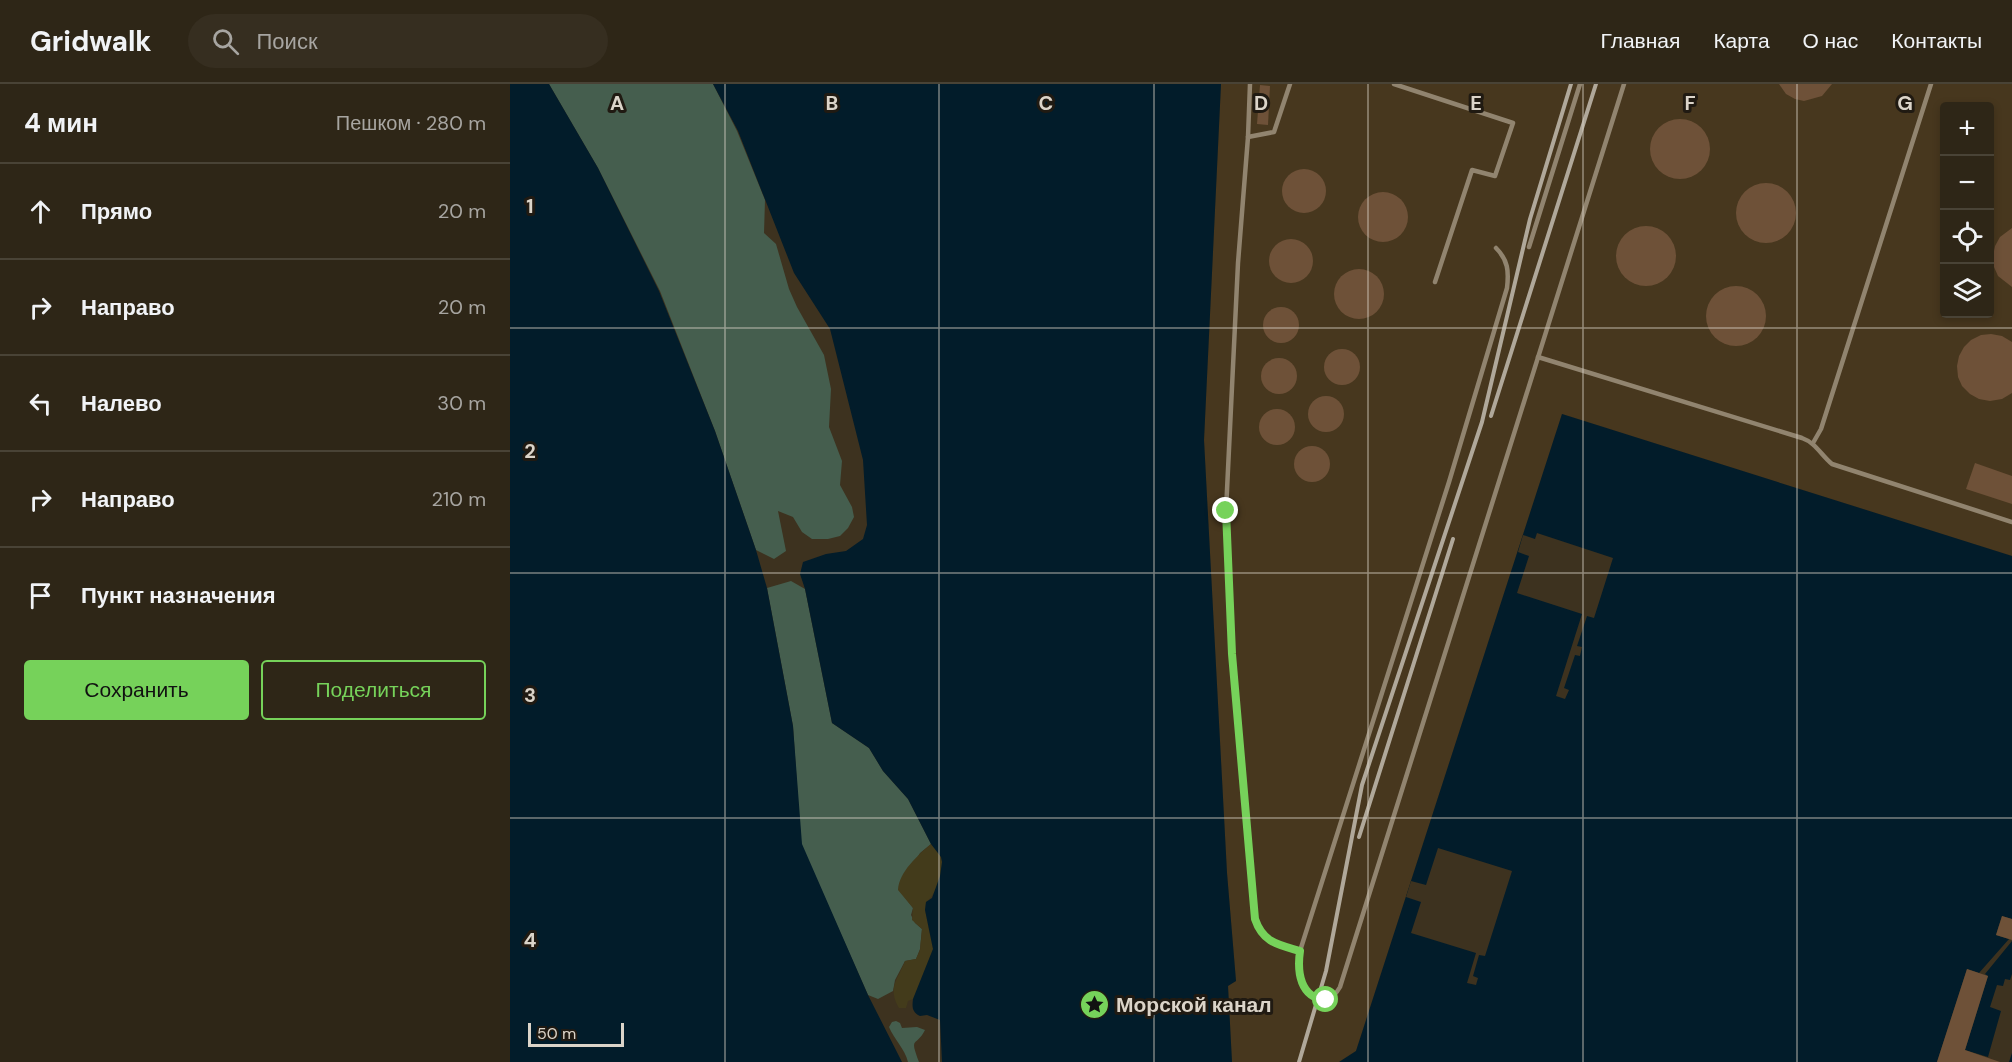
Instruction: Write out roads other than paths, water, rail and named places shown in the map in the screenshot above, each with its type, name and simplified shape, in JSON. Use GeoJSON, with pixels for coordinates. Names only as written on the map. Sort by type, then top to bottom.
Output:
{"type":"FeatureCollection","features":[{"type":"Feature","properties":{"kind":"lane"},"geometry":{"type":"LineString","coordinates":[[1250,84],[1238,263],[1226,511],[1232,654],[1255,919],[1259,931],[1267,939],[1300,951]]}},
{"type":"Feature","properties":{"kind":"lane"},"geometry":{"type":"LineString","coordinates":[[1248,137],[1274,132],[1290,84]]}},
{"type":"Feature","properties":{"kind":"lane"},"geometry":{"type":"LineString","coordinates":[[1394,84],[1513,123],[1495,176],[1472,170],[1435,282]]}},
{"type":"Feature","properties":{"kind":"lane"},"geometry":{"type":"LineString","coordinates":[[1529,247],[1580,84]]}},
{"type":"Feature","properties":{"kind":"lane"},"geometry":{"type":"LineString","coordinates":[[1496,248],[1504,257],[1509,272],[1507,288],[1449,482],[1300,951],[1298,968],[1303,984],[1317,999],[1326,1000],[1335,996],[1340,987],[1624,84]]}},
{"type":"Feature","properties":{"kind":"lane"},"geometry":{"type":"LineString","coordinates":[[1814,443],[1821,429],[1931,84]]}},
{"type":"Feature","properties":{"kind":"lane"},"geometry":{"type":"LineString","coordinates":[[1538,357],[1814,443],[1822,456],[1832,464],[2012,522]]}},
{"type":"Feature","properties":{"kind":"water"},"geometry":{"type":"Polygon","coordinates":[[[510,84],[549,84],[598,168],[659,291],[715,431],[767,588],[793,726],[802,844],[868,995],[902,1062],[510,1062],[510,84]]]}},
{"type":"Feature","properties":{"kind":"water","name":"Морской канал"},"geometry":{"type":"Polygon","coordinates":[[[713,84],[1221,84],[1204,440],[1227,873],[1236,981],[1228,986],[1232,1062],[942,1062],[940,1020],[927,1015],[920,1016],[914,1011],[913,999],[933,949],[925,910],[926,902],[932,898],[940,876],[941,857],[931,844],[908,799],[883,771],[869,748],[832,723],[800,574],[803,562],[826,554],[846,551],[863,539],[867,525],[863,460],[830,329],[794,273],[738,131],[713,84]]]}},
{"type":"Feature","properties":{"kind":"water"},"geometry":{"type":"Polygon","coordinates":[[[1562,414],[2012,556],[2012,1062],[1339,1062],[1356,1051],[1562,414]]]}},
{"type":"Feature","properties":{"kind":"railway"},"geometry":{"type":"LineString","coordinates":[[1299,1062],[1326,971],[1362,785],[1482,422],[1530,219],[1571,84]]}},
{"type":"Feature","properties":{"kind":"railway"},"geometry":{"type":"LineString","coordinates":[[1491,416],[1596,84]]}},
{"type":"Feature","properties":{"kind":"railway"},"geometry":{"type":"LineString","coordinates":[[1359,837],[1453,539]]}},
{"type":"Feature","properties":{"kind":"place","name":"Морской канал"},"geometry":{"type":"Point","coordinates":[1095,1005]}}]}
